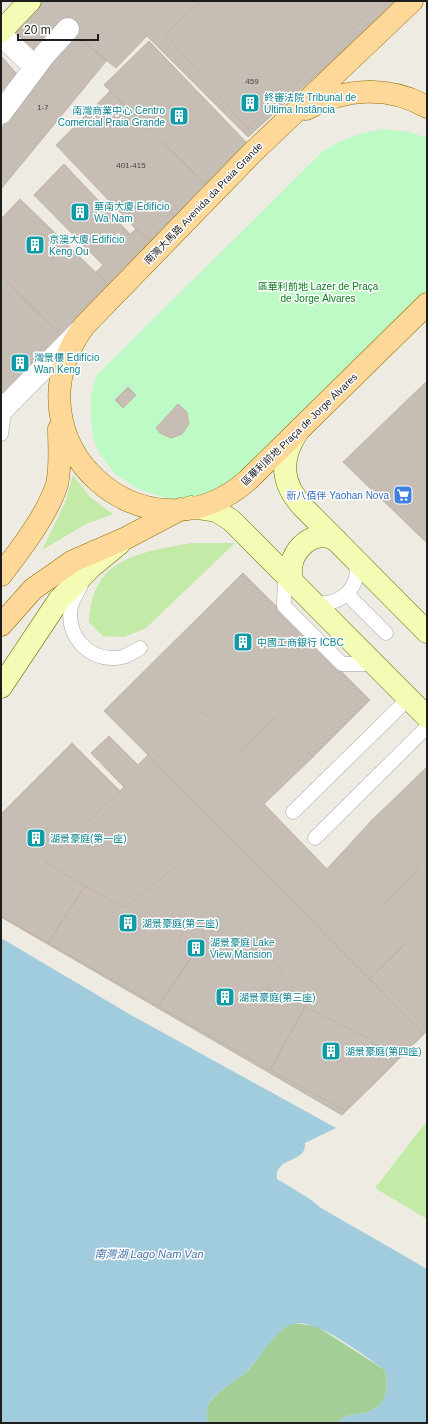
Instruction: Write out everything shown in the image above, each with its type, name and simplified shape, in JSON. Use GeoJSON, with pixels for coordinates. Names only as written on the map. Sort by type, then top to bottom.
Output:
{"type":"FeatureCollection","features":[{"type":"Feature","properties":{"kind":"main road","name":"南灣大馬路 Avenida da Praia Grande"},"geometry":{"type":"LineString","coordinates":[[90,319],[246,158],[412,1]]}},
{"type":"Feature","properties":{"kind":"main road"},"geometry":{"type":"LineString","coordinates":[[284,122],[326,100],[359,92],[392,93],[427,107]]}},
{"type":"Feature","properties":{"kind":"main road","name":"區華利前地 Praça de Jorge Álvares"},"geometry":{"type":"LineString","coordinates":[[90,319],[76,338],[66,359],[61,378],[59,406],[62,424],[73,451],[96,480],[120,497],[137,504],[164,509],[187,508],[218,500],[241,486],[427,304]]}},
{"type":"Feature","properties":{"kind":"main road"},"geometry":{"type":"LineString","coordinates":[[1,575],[22,548],[41,518],[57,484],[59,406]]}},
{"type":"Feature","properties":{"kind":"main road"},"geometry":{"type":"LineString","coordinates":[[1,626],[33,589],[68,565],[187,508]]}},
{"type":"Feature","properties":{"kind":"street"},"geometry":{"type":"LineString","coordinates":[[1,31],[30,1]]}},
{"type":"Feature","properties":{"kind":"street"},"geometry":{"type":"LineString","coordinates":[[1,113],[35,67],[68,29]]}},
{"type":"Feature","properties":{"kind":"street"},"geometry":{"type":"LineString","coordinates":[[1,35],[35,67]]}},
{"type":"Feature","properties":{"kind":"street","name":"南灣大馬路 Avenida da Praia Grande"},"geometry":{"type":"LineString","coordinates":[[1,412],[90,319]]}},
{"type":"Feature","properties":{"kind":"street"},"geometry":{"type":"LineString","coordinates":[[298,431],[288,447],[286,456],[286,474],[288,483],[296,499],[427,632]]}},
{"type":"Feature","properties":{"kind":"street"},"geometry":{"type":"LineString","coordinates":[[187,508],[216,512],[231,520],[427,717]]}},
{"type":"Feature","properties":{"kind":"street"},"geometry":{"type":"LineString","coordinates":[[289,578],[292,560],[297,551],[304,544],[313,539],[323,537],[336,540]]}},
{"type":"Feature","properties":{"kind":"street"},"geometry":{"type":"LineString","coordinates":[[1,687],[58,600],[91,567],[126,538]]}},
{"type":"Feature","properties":{"kind":"lane"},"geometry":{"type":"LineString","coordinates":[[1,412],[3,426],[1,434]]}},
{"type":"Feature","properties":{"kind":"lane"},"geometry":{"type":"LineString","coordinates":[[311,600],[326,603],[338,600],[347,594],[354,584],[357,574],[354,558]]}},
{"type":"Feature","properties":{"kind":"lane"},"geometry":{"type":"LineString","coordinates":[[91,567],[71,606],[70,620],[73,633],[80,644],[90,652],[103,657],[116,658],[129,655],[140,648]]}},
{"type":"Feature","properties":{"kind":"lane"},"geometry":{"type":"LineString","coordinates":[[289,578],[284,606],[342,664],[374,664]]}},
{"type":"Feature","properties":{"kind":"lane"},"geometry":{"type":"LineString","coordinates":[[347,594],[386,633]]}},
{"type":"Feature","properties":{"kind":"lane"},"geometry":{"type":"LineString","coordinates":[[293,812],[408,698]]}},
{"type":"Feature","properties":{"kind":"lane"},"geometry":{"type":"LineString","coordinates":[[315,838],[427,727]]}},
{"type":"Feature","properties":{"kind":"green space","name":"區華利前地 Lazer de Praça de Jorge Álvares"},"geometry":{"type":"Polygon","coordinates":[[[382,129],[409,132],[427,138],[427,321],[267,473],[247,487],[172,500],[138,489],[115,474],[100,454],[93,437],[91,395],[96,376],[321,153],[335,144],[350,138],[382,129]]]}},
{"type":"Feature","properties":{"kind":"green space"},"geometry":{"type":"Polygon","coordinates":[[[73,475],[90,497],[113,514],[86,524],[42,550],[65,503],[73,475]]]}},
{"type":"Feature","properties":{"kind":"green space"},"geometry":{"type":"Polygon","coordinates":[[[191,543],[235,543],[146,628],[124,637],[103,636],[89,622],[92,600],[99,584],[109,571],[122,562],[137,555],[191,543]]]}},
{"type":"Feature","properties":{"kind":"green space"},"geometry":{"type":"Polygon","coordinates":[[[427,1121],[427,1219],[375,1188],[427,1121]]]}},
{"type":"Feature","properties":{"kind":"green space"},"geometry":{"type":"Polygon","coordinates":[[[294,1323],[316,1326],[385,1370],[387,1383],[385,1395],[379,1406],[368,1412],[348,1416],[336,1423],[208,1423],[207,1409],[214,1397],[251,1367],[279,1332],[294,1323]]]}},
{"type":"Feature","properties":{"kind":"water","name":"南灣湖 Lago Nam Van"},"geometry":{"type":"Polygon","coordinates":[[[1,938],[131,1015],[336,1128],[305,1143],[304,1150],[301,1154],[280,1167],[277,1172],[277,1179],[310,1199],[321,1208],[427,1269],[427,1423],[336,1423],[348,1416],[368,1412],[379,1406],[383,1401],[387,1383],[385,1370],[332,1335],[320,1329],[300,1323],[292,1324],[284,1328],[270,1342],[245,1373],[214,1397],[207,1409],[208,1423],[1,1423],[1,938]]]}},
{"type":"Feature","properties":{"kind":"building","name":"終審法院 Tribunal de Última Instância"},"geometry":{"type":"Polygon","coordinates":[[[44,1],[398,1],[248,137],[147,36],[116,68],[76,36],[30,55],[10,35],[44,1]]]}},
{"type":"Feature","properties":{"kind":"building","name":"終審法院 Tribunal de Última Instância"},"geometry":{"type":"Polygon","coordinates":[[[201,1],[382,1],[248,129],[165,34],[201,1]]]}},
{"type":"Feature","properties":{"kind":"building"},"geometry":{"type":"Polygon","coordinates":[[[76,36],[107,60],[1,189],[1,129],[35,84],[76,36]]]}},
{"type":"Feature","properties":{"kind":"building","name":"南灣商業中心 Centro Comercial Praia Grande"},"geometry":{"type":"Polygon","coordinates":[[[149,41],[246,142],[206,185],[104,85],[149,41]]]}},
{"type":"Feature","properties":{"kind":"building"},"geometry":{"type":"Polygon","coordinates":[[[1,56],[16,73],[1,92],[1,56]]]}},
{"type":"Feature","properties":{"kind":"building"},"geometry":{"type":"Polygon","coordinates":[[[110,91],[206,185],[151,241],[136,229],[56,145],[110,91]]]}},
{"type":"Feature","properties":{"kind":"building","name":"華南大廈 Edifício Wa Nam"},"geometry":{"type":"Polygon","coordinates":[[[64,164],[130,234],[136,229],[151,241],[109,285],[96,272],[103,265],[34,195],[64,164]]]}},
{"type":"Feature","properties":{"kind":"building","name":"京澳大廈 Edifício Keng Ou"},"geometry":{"type":"Polygon","coordinates":[[[20,199],[109,285],[62,336],[1,276],[1,219],[20,199]]]}},
{"type":"Feature","properties":{"kind":"building","name":"灣景樓 Edifício Wan Keng"},"geometry":{"type":"Polygon","coordinates":[[[1,276],[62,336],[8,398],[1,391],[1,276]]]}},
{"type":"Feature","properties":{"kind":"building","name":"新八佰伴 Yaohan Nova"},"geometry":{"type":"Polygon","coordinates":[[[427,381],[427,543],[343,462],[427,381]]]}},
{"type":"Feature","properties":{"kind":"building"},"geometry":{"type":"Polygon","coordinates":[[[128,387],[136,395],[123,408],[115,400],[128,387]]]}},
{"type":"Feature","properties":{"kind":"building"},"geometry":{"type":"Polygon","coordinates":[[[178,404],[187,412],[189,424],[182,434],[171,438],[160,433],[156,428],[178,404]]]}},
{"type":"Feature","properties":{"kind":"building","name":"中國工商銀行 ICBC"},"geometry":{"type":"Polygon","coordinates":[[[243,573],[370,700],[313,757],[274,718],[242,751],[203,712],[154,761],[104,711],[243,573]]]}},
{"type":"Feature","properties":{"kind":"building"},"geometry":{"type":"Polygon","coordinates":[[[203,712],[242,751],[274,718],[313,757],[264,804],[327,869],[371,821],[419,869],[382,905],[413,936],[369,979],[154,761],[203,712]]]}},
{"type":"Feature","properties":{"kind":"building","name":"湖景豪庭 Lake View Mansion"},"geometry":{"type":"Polygon","coordinates":[[[109,736],[138,765],[148,755],[424,1034],[342,1115],[1,917],[1,814],[72,743],[120,791],[124,787],[91,753],[109,736]]]}},
{"type":"Feature","properties":{"kind":"building","name":"湖景豪庭(第一座)"},"geometry":{"type":"Polygon","coordinates":[[[72,743],[120,791],[45,862],[85,886],[48,943],[1,916],[1,814],[72,743]]]}},
{"type":"Feature","properties":{"kind":"building"},"geometry":{"type":"Polygon","coordinates":[[[426,768],[427,1031],[424,1034],[369,979],[413,936],[382,905],[419,869],[371,821],[426,768]]]}},
{"type":"Feature","properties":{"kind":"building","name":"湖景豪庭(第二座)"},"geometry":{"type":"Polygon","coordinates":[[[175,867],[214,905],[178,938],[197,949],[158,1006],[48,943],[85,886],[124,908],[175,867]]]}},
{"type":"Feature","properties":{"kind":"building","name":"湖景豪庭(第三座)"},"geometry":{"type":"Polygon","coordinates":[[[241,930],[283,972],[266,988],[305,1007],[270,1070],[158,1006],[197,949],[213,958],[241,930]]]}},
{"type":"Feature","properties":{"kind":"building","name":"湖景豪庭(第四座)"},"geometry":{"type":"Polygon","coordinates":[[[305,1007],[369,1039],[395,1063],[346,1111],[270,1070],[305,1007]]]}},
{"type":"Feature","properties":{"kind":"place","name":"終審法院 Tribunal de Última Instância"},"geometry":{"type":"Point","coordinates":[250,103]}},
{"type":"Feature","properties":{"kind":"place","name":"南灣商業中心 Centro Comercial Praia Grande"},"geometry":{"type":"Point","coordinates":[179,116]}},
{"type":"Feature","properties":{"kind":"place","name":"華南大廈 Edifício Wa Nam"},"geometry":{"type":"Point","coordinates":[80,212]}},
{"type":"Feature","properties":{"kind":"place","name":"京澳大廈 Edifício Keng Ou"},"geometry":{"type":"Point","coordinates":[35,245]}},
{"type":"Feature","properties":{"kind":"place","name":"灣景樓 Edifício Wan Keng"},"geometry":{"type":"Point","coordinates":[20,363]}},
{"type":"Feature","properties":{"kind":"place","name":"新八佰伴 Yaohan Nova"},"geometry":{"type":"Point","coordinates":[403,495]}},
{"type":"Feature","properties":{"kind":"place","name":"中國工商銀行 ICBC"},"geometry":{"type":"Point","coordinates":[243,642]}},
{"type":"Feature","properties":{"kind":"place","name":"湖景豪庭(第一座)"},"geometry":{"type":"Point","coordinates":[36,838]}},
{"type":"Feature","properties":{"kind":"place","name":"湖景豪庭(第二座)"},"geometry":{"type":"Point","coordinates":[128,923]}},
{"type":"Feature","properties":{"kind":"place","name":"湖景豪庭 Lake View Mansion"},"geometry":{"type":"Point","coordinates":[196,948]}},
{"type":"Feature","properties":{"kind":"place","name":"湖景豪庭(第三座)"},"geometry":{"type":"Point","coordinates":[225,997]}},
{"type":"Feature","properties":{"kind":"place","name":"湖景豪庭(第四座)"},"geometry":{"type":"Point","coordinates":[331,1051]}}]}
